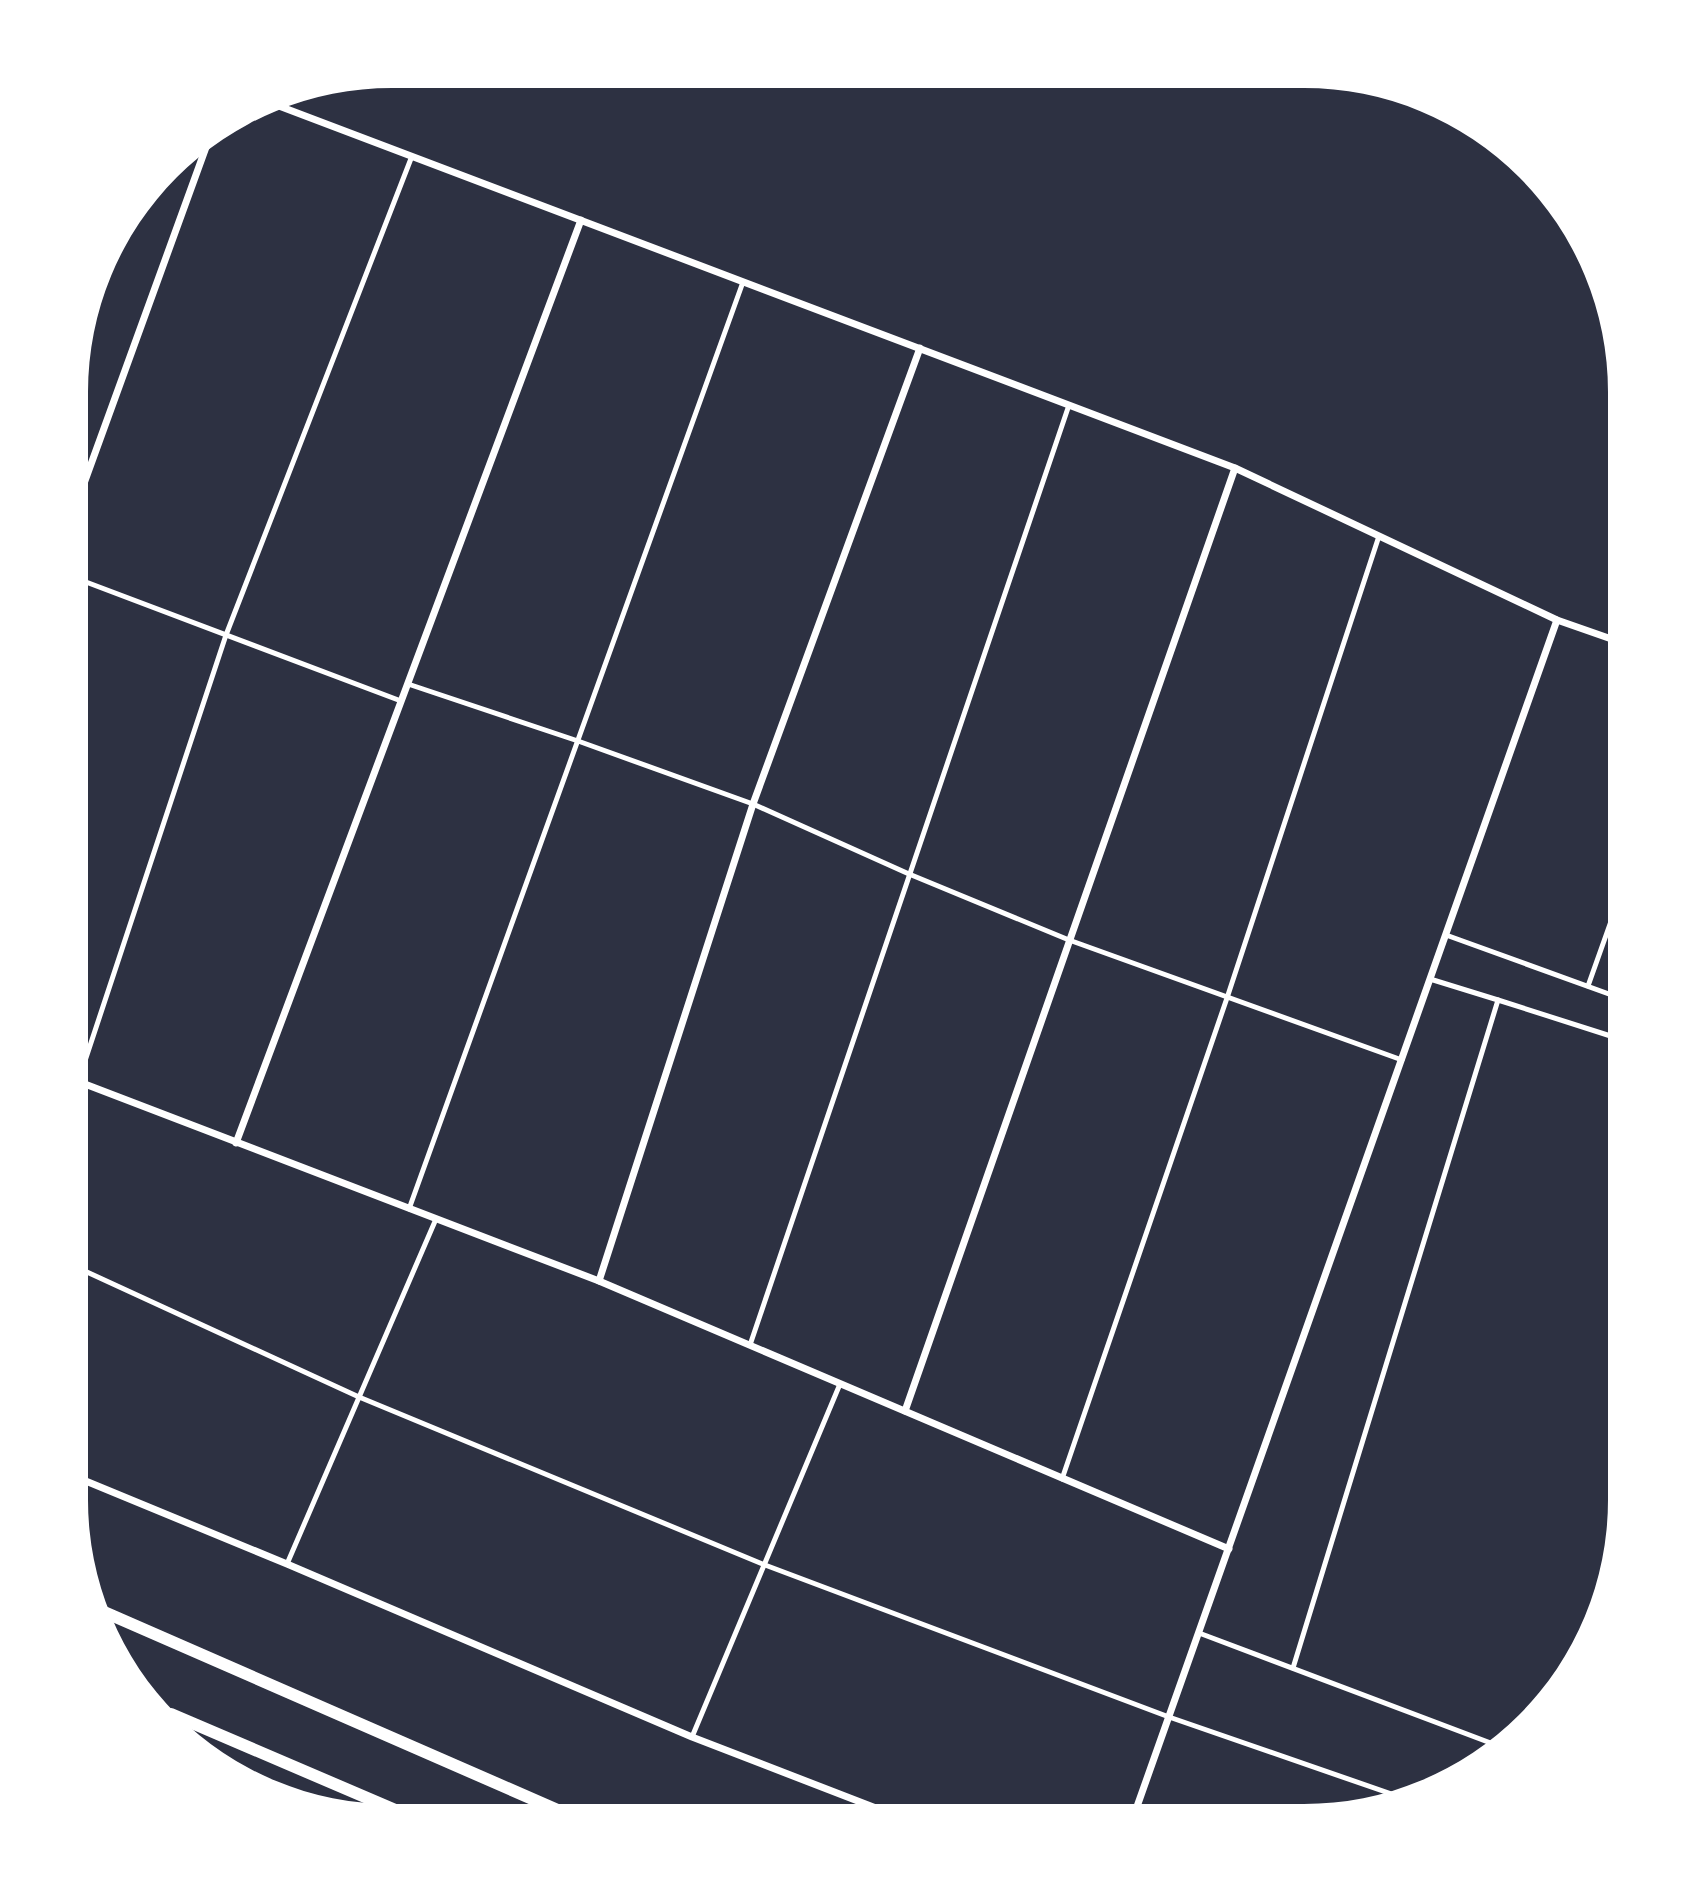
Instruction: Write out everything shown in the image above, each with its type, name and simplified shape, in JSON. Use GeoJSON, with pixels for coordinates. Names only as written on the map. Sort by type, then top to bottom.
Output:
{"type":"FeatureCollection","features":[{"type":"Feature","properties":{"kind":"street"},"geometry":{"type":"LineString","coordinates":[[284,108],[1235,468],[1557,621],[1608,638]]}},
{"type":"Feature","properties":{"kind":"street"},"geometry":{"type":"LineString","coordinates":[[88,472],[204,152]]}},
{"type":"Feature","properties":{"kind":"street"},"geometry":{"type":"LineString","coordinates":[[236,1143],[581,220]]}},
{"type":"Feature","properties":{"kind":"street"},"geometry":{"type":"LineString","coordinates":[[599,1281],[753,804],[920,348]]}},
{"type":"Feature","properties":{"kind":"street"},"geometry":{"type":"LineString","coordinates":[[905,1411],[1235,468]]}},
{"type":"Feature","properties":{"kind":"street"},"geometry":{"type":"LineString","coordinates":[[1139,1804],[1557,621]]}},
{"type":"Feature","properties":{"kind":"street"},"geometry":{"type":"LineString","coordinates":[[88,1086],[599,1281],[1229,1549]]}},
{"type":"Feature","properties":{"kind":"street"},"geometry":{"type":"LineString","coordinates":[[88,1481],[692,1737],[866,1804]]}},
{"type":"Feature","properties":{"kind":"street"},"geometry":{"type":"LineString","coordinates":[[111,1615],[544,1804]]}},
{"type":"Feature","properties":{"kind":"street"},"geometry":{"type":"LineString","coordinates":[[181,1718],[380,1803]]}},
{"type":"Feature","properties":{"kind":"lane"},"geometry":{"type":"LineString","coordinates":[[88,1049],[226,635],[412,156]]}},
{"type":"Feature","properties":{"kind":"lane"},"geometry":{"type":"LineString","coordinates":[[409,1209],[743,282]]}},
{"type":"Feature","properties":{"kind":"lane"},"geometry":{"type":"LineString","coordinates":[[750,1345],[1069,405]]}},
{"type":"Feature","properties":{"kind":"lane"},"geometry":{"type":"LineString","coordinates":[[1062,1479],[1227,998],[1379,536]]}},
{"type":"Feature","properties":{"kind":"lane"},"geometry":{"type":"LineString","coordinates":[[88,583],[401,701]]}},
{"type":"Feature","properties":{"kind":"lane"},"geometry":{"type":"LineString","coordinates":[[408,684],[753,804],[909,874],[1069,940],[1402,1060]]}},
{"type":"Feature","properties":{"kind":"lane"},"geometry":{"type":"LineString","coordinates":[[1588,986],[1608,930]]}},
{"type":"Feature","properties":{"kind":"lane"},"geometry":{"type":"LineString","coordinates":[[1446,935],[1608,994]]}},
{"type":"Feature","properties":{"kind":"lane"},"geometry":{"type":"LineString","coordinates":[[1430,979],[1608,1036]]}},
{"type":"Feature","properties":{"kind":"lane"},"geometry":{"type":"LineString","coordinates":[[1293,1668],[1498,1000]]}},
{"type":"Feature","properties":{"kind":"lane"},"geometry":{"type":"LineString","coordinates":[[287,1564],[436,1219]]}},
{"type":"Feature","properties":{"kind":"lane"},"geometry":{"type":"LineString","coordinates":[[88,1273],[359,1397],[765,1565],[1169,1717],[1386,1792]]}},
{"type":"Feature","properties":{"kind":"lane"},"geometry":{"type":"LineString","coordinates":[[692,1737],[840,1384]]}},
{"type":"Feature","properties":{"kind":"lane"},"geometry":{"type":"LineString","coordinates":[[1199,1633],[1488,1742]]}}]}
